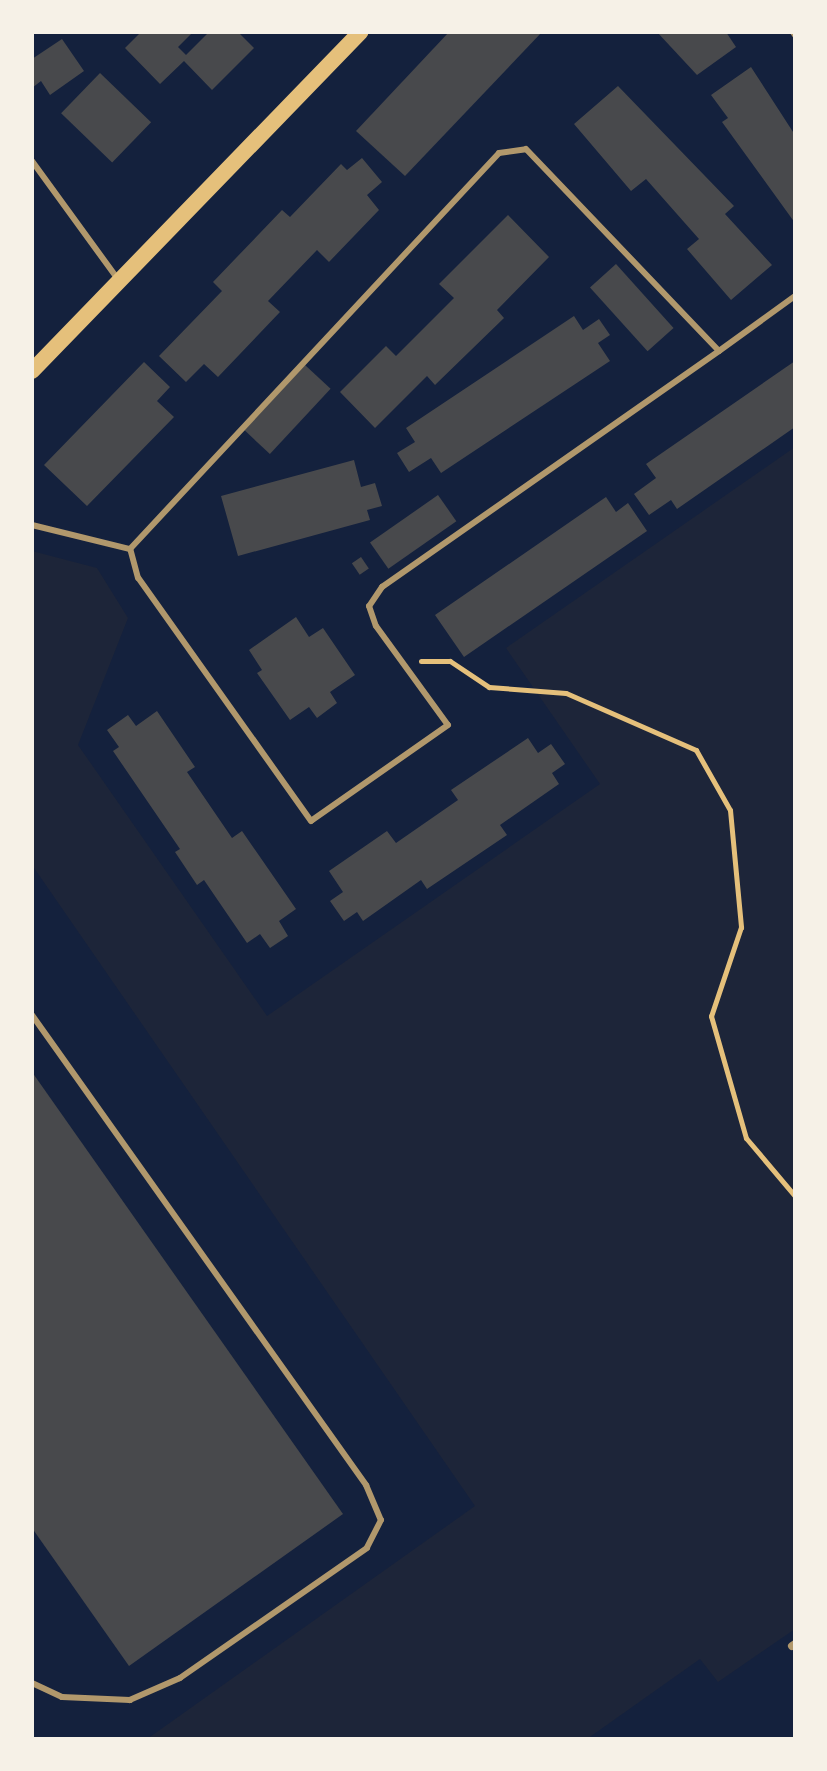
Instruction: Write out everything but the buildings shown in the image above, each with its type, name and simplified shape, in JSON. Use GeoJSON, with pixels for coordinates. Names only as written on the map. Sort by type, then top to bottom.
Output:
{"type":"FeatureCollection","features":[{"type":"Feature","properties":{"kind":"main road"},"geometry":{"type":"LineString","coordinates":[[33,368],[361,32]]}},
{"type":"Feature","properties":{"kind":"lane"},"geometry":{"type":"LineString","coordinates":[[130,549],[499,153],[526,149],[719,351]]}},
{"type":"Feature","properties":{"kind":"lane"},"geometry":{"type":"LineString","coordinates":[[32,161],[119,281]]}},
{"type":"Feature","properties":{"kind":"lane"},"geometry":{"type":"LineString","coordinates":[[130,549],[138,578],[311,821],[448,725],[376,626],[369,606],[382,587],[795,296]]}},
{"type":"Feature","properties":{"kind":"lane"},"geometry":{"type":"LineString","coordinates":[[32,525],[130,549]]}},
{"type":"Feature","properties":{"kind":"lane"},"geometry":{"type":"LineString","coordinates":[[32,1015],[366,1485],[381,1520],[367,1548],[180,1678],[130,1700],[62,1697],[32,1683]]}},
{"type":"Feature","properties":{"kind":"path"},"geometry":{"type":"LineString","coordinates":[[406,668],[428,658],[450,661],[489,687],[566,693],[696,750],[730,810],[741,927],[711,1016],[746,1138],[795,1196]]}},
{"type":"Feature","properties":{"kind":"shaded area"},"geometry":{"type":"Polygon","coordinates":[[[795,447],[795,1629],[718,1682],[700,1659],[587,1739],[147,1739],[475,1506],[32,865],[32,551],[97,568],[128,618],[78,745],[267,1016],[600,784],[506,648],[795,447]]]}}]}
